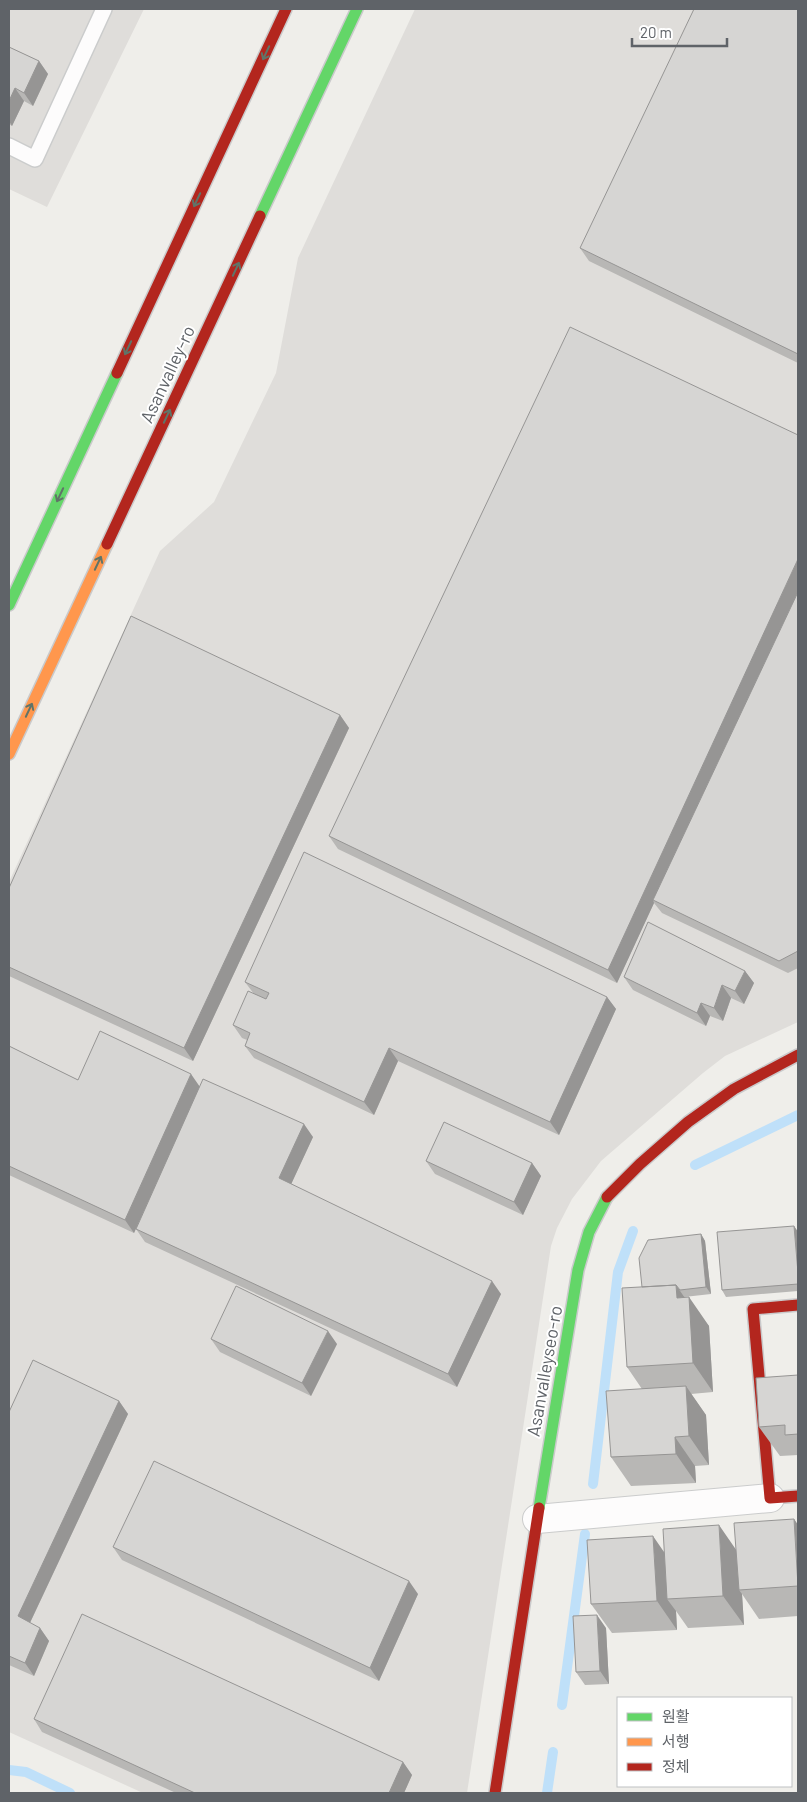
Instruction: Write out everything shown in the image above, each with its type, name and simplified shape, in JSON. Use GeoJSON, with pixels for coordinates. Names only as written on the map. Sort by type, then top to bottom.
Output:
{"type":"FeatureCollection","features":[{"type":"Feature","properties":{"kind":"street","name":"Asanvalley-ro"},"geometry":{"type":"LineString","coordinates":[[9,754],[357,9]]}},
{"type":"Feature","properties":{"kind":"street"},"geometry":{"type":"LineString","coordinates":[[9,605],[283,10]]}},
{"type":"Feature","properties":{"kind":"street","name":"Asanvalleyseo-ro"},"geometry":{"type":"LineString","coordinates":[[495,1793],[536,1519],[578,1270],[589,1232],[608,1196],[640,1164],[688,1122],[734,1090],[798,1055]]}},
{"type":"Feature","properties":{"kind":"street"},"geometry":{"type":"LineString","coordinates":[[770,1498],[753,1309],[798,1305]]}},
{"type":"Feature","properties":{"kind":"street"},"geometry":{"type":"LineString","coordinates":[[536,1519],[798,1496]]}},
{"type":"Feature","properties":{"kind":"lane"},"geometry":{"type":"LineString","coordinates":[[9,146],[35,159],[104,9]]}},
{"type":"Feature","properties":{"kind":"shaded area"},"geometry":{"type":"Polygon","coordinates":[[[9,9],[144,9],[47,207],[9,189],[9,9]]]}},
{"type":"Feature","properties":{"kind":"shaded area"},"geometry":{"type":"Polygon","coordinates":[[[415,9],[798,9],[798,1022],[725,1056],[703,1073],[601,1161],[572,1199],[557,1228],[551,1246],[467,1793],[143,1793],[9,1732],[9,882],[160,551],[214,502],[276,373],[298,258],[415,9]]]}},
{"type":"Feature","properties":{"kind":"building"},"geometry":{"type":"Polygon","coordinates":[[[694,9],[798,9],[798,354],[580,248],[694,9]]]}},
{"type":"Feature","properties":{"kind":"building"},"geometry":{"type":"Polygon","coordinates":[[[9,47],[39,61],[24,93],[15,88],[9,101],[9,47]]]}},
{"type":"Feature","properties":{"kind":"building"},"geometry":{"type":"Polygon","coordinates":[[[570,327],[798,435],[798,559],[608,970],[329,836],[570,327]]]}},
{"type":"Feature","properties":{"kind":"building"},"geometry":{"type":"Polygon","coordinates":[[[798,592],[798,951],[779,961],[653,900],[798,592]]]}},
{"type":"Feature","properties":{"kind":"building"},"geometry":{"type":"Polygon","coordinates":[[[131,616],[340,715],[184,1048],[9,967],[9,888],[131,616]]]}},
{"type":"Feature","properties":{"kind":"building"},"geometry":{"type":"Polygon","coordinates":[[[304,852],[607,997],[550,1122],[389,1048],[364,1102],[245,1046],[250,1033],[233,1025],[248,991],[266,999],[269,993],[245,982],[304,852]]]}},
{"type":"Feature","properties":{"kind":"building"},"geometry":{"type":"Polygon","coordinates":[[[648,922],[745,971],[735,991],[722,985],[714,1008],[701,1003],[697,1013],[624,977],[648,922]]]}},
{"type":"Feature","properties":{"kind":"building"},"geometry":{"type":"Polygon","coordinates":[[[100,1031],[191,1074],[125,1220],[9,1166],[9,1046],[78,1080],[100,1031]]]}},
{"type":"Feature","properties":{"kind":"building"},"geometry":{"type":"Polygon","coordinates":[[[203,1079],[304,1124],[279,1178],[492,1281],[448,1374],[136,1229],[203,1079]]]}},
{"type":"Feature","properties":{"kind":"building"},"geometry":{"type":"Polygon","coordinates":[[[444,1122],[532,1163],[514,1202],[426,1161],[444,1122]]]}},
{"type":"Feature","properties":{"kind":"building"},"geometry":{"type":"Polygon","coordinates":[[[794,1226],[798,1284],[722,1290],[717,1232],[794,1226]]]}},
{"type":"Feature","properties":{"kind":"building"},"geometry":{"type":"Polygon","coordinates":[[[701,1234],[706,1287],[680,1290],[676,1285],[642,1287],[639,1258],[648,1240],[701,1234]]]}},
{"type":"Feature","properties":{"kind":"building"},"geometry":{"type":"Polygon","coordinates":[[[676,1285],[677,1298],[689,1297],[693,1363],[627,1367],[622,1288],[676,1285]]]}},
{"type":"Feature","properties":{"kind":"building"},"geometry":{"type":"Polygon","coordinates":[[[236,1286],[328,1331],[302,1383],[211,1339],[236,1286]]]}},
{"type":"Feature","properties":{"kind":"building"},"geometry":{"type":"Polygon","coordinates":[[[33,1360],[119,1401],[18,1616],[40,1628],[25,1663],[9,1656],[9,1412],[33,1360]]]}},
{"type":"Feature","properties":{"kind":"building"},"geometry":{"type":"Polygon","coordinates":[[[798,1375],[798,1434],[785,1435],[785,1425],[759,1427],[756,1378],[798,1375]]]}},
{"type":"Feature","properties":{"kind":"building"},"geometry":{"type":"Polygon","coordinates":[[[686,1386],[689,1436],[675,1437],[676,1454],[611,1457],[606,1391],[686,1386]]]}},
{"type":"Feature","properties":{"kind":"building"},"geometry":{"type":"Polygon","coordinates":[[[154,1461],[409,1581],[370,1668],[113,1547],[154,1461]]]}},
{"type":"Feature","properties":{"kind":"building"},"geometry":{"type":"Polygon","coordinates":[[[794,1519],[798,1586],[739,1590],[734,1523],[794,1519]]]}},
{"type":"Feature","properties":{"kind":"building"},"geometry":{"type":"Polygon","coordinates":[[[719,1525],[723,1596],[667,1599],[663,1529],[719,1525]]]}},
{"type":"Feature","properties":{"kind":"building"},"geometry":{"type":"Polygon","coordinates":[[[653,1536],[657,1601],[591,1604],[587,1540],[653,1536]]]}},
{"type":"Feature","properties":{"kind":"building"},"geometry":{"type":"Polygon","coordinates":[[[82,1614],[403,1762],[389,1793],[195,1793],[34,1719],[82,1614]]]}},
{"type":"Feature","properties":{"kind":"building"},"geometry":{"type":"Polygon","coordinates":[[[597,1615],[600,1671],[576,1672],[573,1616],[597,1615]]]}},
{"type":"Feature","properties":{"kind":"waterway"},"geometry":{"type":"LineString","coordinates":[[695,1165],[798,1115]]}},
{"type":"Feature","properties":{"kind":"waterway"},"geometry":{"type":"LineString","coordinates":[[593,1484],[618,1272],[633,1231]]}},
{"type":"Feature","properties":{"kind":"waterway"},"geometry":{"type":"LineString","coordinates":[[562,1705],[585,1534]]}},
{"type":"Feature","properties":{"kind":"waterway"},"geometry":{"type":"LineString","coordinates":[[547,1793],[553,1752]]}},
{"type":"Feature","properties":{"kind":"waterway"},"geometry":{"type":"LineString","coordinates":[[9,1770],[26,1772],[70,1793]]}},
{"type":"Feature","properties":{"kind":"traffic: fast"},"geometry":{"type":"LineString","coordinates":[[260,216],[357,9]]}},
{"type":"Feature","properties":{"kind":"traffic: fast"},"geometry":{"type":"LineString","coordinates":[[9,605],[117,373]]}},
{"type":"Feature","properties":{"kind":"traffic: fast"},"geometry":{"type":"LineString","coordinates":[[539,1508],[578,1270],[589,1232],[607,1197]]}},
{"type":"Feature","properties":{"kind":"traffic: slow"},"geometry":{"type":"LineString","coordinates":[[9,754],[107,544]]}},
{"type":"Feature","properties":{"kind":"traffic: jam"},"geometry":{"type":"LineString","coordinates":[[117,373],[286,9]]}},
{"type":"Feature","properties":{"kind":"traffic: jam"},"geometry":{"type":"LineString","coordinates":[[107,544],[260,216]]}},
{"type":"Feature","properties":{"kind":"traffic: jam"},"geometry":{"type":"LineString","coordinates":[[607,1197],[640,1164],[688,1122],[734,1089],[798,1055]]}},
{"type":"Feature","properties":{"kind":"traffic: jam"},"geometry":{"type":"LineString","coordinates":[[798,1305],[753,1309],[770,1498],[798,1496]]}},
{"type":"Feature","properties":{"kind":"traffic: jam"},"geometry":{"type":"LineString","coordinates":[[495,1793],[539,1508]]}}]}
